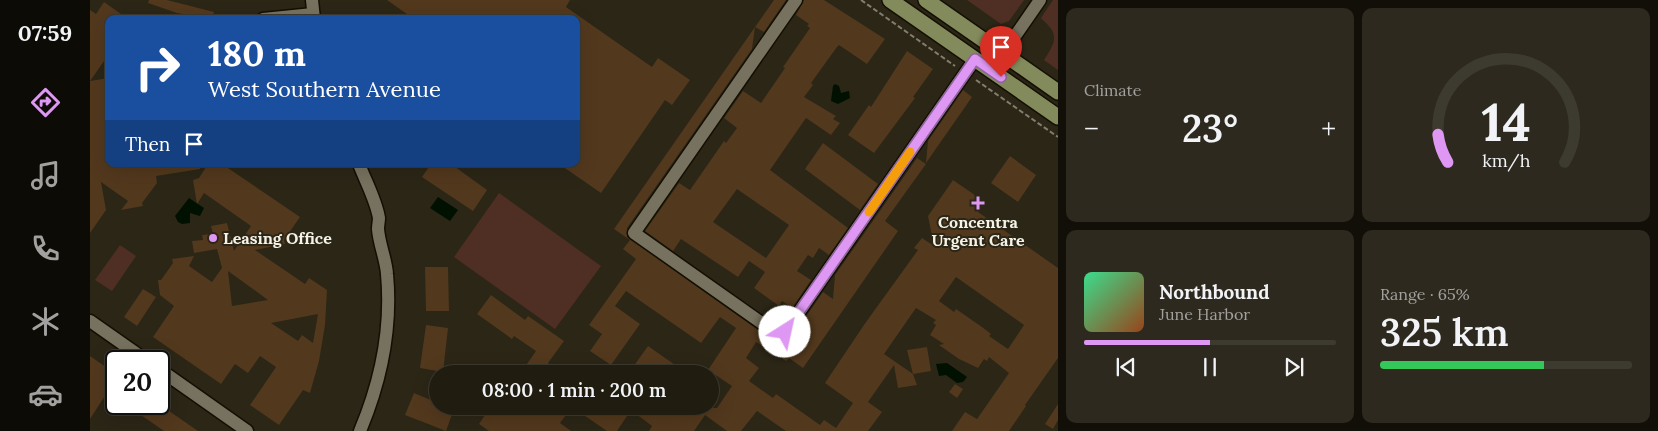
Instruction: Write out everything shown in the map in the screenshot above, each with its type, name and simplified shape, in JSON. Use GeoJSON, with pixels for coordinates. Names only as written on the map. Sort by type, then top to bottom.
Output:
{"type":"FeatureCollection","features":[{"type":"Feature","properties":{"kind":"main road"},"geometry":{"type":"LineString","coordinates":[[890,0],[1058,117]]}},
{"type":"Feature","properties":{"kind":"main road"},"geometry":{"type":"LineString","coordinates":[[926,0],[1058,92]]}},
{"type":"Feature","properties":{"kind":"street"},"geometry":{"type":"LineString","coordinates":[[312,0],[314,15]]}},
{"type":"Feature","properties":{"kind":"street"},"geometry":{"type":"LineString","coordinates":[[796,0],[634,233],[780,336],[785,332],[975,59]]}},
{"type":"Feature","properties":{"kind":"street"},"geometry":{"type":"LineString","coordinates":[[992,71],[1040,0]]}},
{"type":"Feature","properties":{"kind":"street"},"geometry":{"type":"LineString","coordinates":[[360,167],[379,217],[378,229],[387,272],[388,333],[373,398],[360,431]]}},
{"type":"Feature","properties":{"kind":"street"},"geometry":{"type":"LineString","coordinates":[[90,321],[131,350]]}},
{"type":"Feature","properties":{"kind":"street"},"geometry":{"type":"LineString","coordinates":[[170,377],[247,431]]}},
{"type":"Feature","properties":{"kind":"shaded area"},"geometry":{"type":"Polygon","coordinates":[[[967,0],[1024,0],[1009,21],[1001,24],[967,0]]]}},
{"type":"Feature","properties":{"kind":"shaded area"},"geometry":{"type":"Polygon","coordinates":[[[1053,0],[1058,0],[1058,70],[1044,60],[1052,47],[1054,37],[1051,28],[1041,18],[1053,0]]]}},
{"type":"Feature","properties":{"kind":"shaded area"},"geometry":{"type":"Polygon","coordinates":[[[835,84],[839,86],[841,93],[849,91],[850,98],[838,104],[831,101],[835,84]]]}},
{"type":"Feature","properties":{"kind":"shaded area"},"geometry":{"type":"Polygon","coordinates":[[[499,193],[601,266],[555,329],[454,257],[499,193]]]}},
{"type":"Feature","properties":{"kind":"shaded area"},"geometry":{"type":"Polygon","coordinates":[[[438,197],[458,210],[450,221],[430,208],[438,197]]]}},
{"type":"Feature","properties":{"kind":"shaded area"},"geometry":{"type":"Polygon","coordinates":[[[189,198],[204,208],[200,216],[190,213],[190,223],[182,224],[178,222],[175,216],[189,198]]]}},
{"type":"Feature","properties":{"kind":"shaded area"},"geometry":{"type":"Polygon","coordinates":[[[120,245],[136,256],[112,291],[95,280],[120,245]]]}},
{"type":"Feature","properties":{"kind":"shaded area"},"geometry":{"type":"Polygon","coordinates":[[[947,363],[967,377],[963,382],[957,383],[946,375],[939,376],[936,364],[947,363]]]}},
{"type":"Feature","properties":{"kind":"building"},"geometry":{"type":"Polygon","coordinates":[[[149,0],[167,0],[214,12],[213,15],[189,15],[148,3],[149,0]]]}},
{"type":"Feature","properties":{"kind":"building"},"geometry":{"type":"Polygon","coordinates":[[[387,0],[570,0],[566,7],[577,15],[408,15],[387,0]]]}},
{"type":"Feature","properties":{"kind":"building"},"geometry":{"type":"Polygon","coordinates":[[[774,0],[786,0],[764,32],[755,27],[774,0]]]}},
{"type":"Feature","properties":{"kind":"building"},"geometry":{"type":"Polygon","coordinates":[[[804,0],[824,0],[885,39],[867,64],[839,45],[837,47],[811,83],[813,85],[804,97],[836,116],[833,119],[840,123],[831,135],[806,118],[770,170],[848,228],[829,255],[819,248],[813,258],[808,255],[797,271],[811,280],[792,308],[782,301],[779,306],[754,288],[765,272],[749,261],[738,277],[681,239],[673,251],[645,231],[679,183],[690,190],[724,141],[726,143],[737,128],[724,118],[743,91],[761,103],[810,28],[807,26],[809,24],[796,15],[804,0]],[[737,189],[713,222],[766,258],[789,225],[737,189]]]}},
{"type":"Feature","properties":{"kind":"building"},"geometry":{"type":"Polygon","coordinates":[[[104,2],[122,15],[105,15],[105,60],[90,81],[90,10],[96,14],[104,2]]]}},
{"type":"Feature","properties":{"kind":"building"},"geometry":{"type":"Polygon","coordinates":[[[580,17],[652,67],[658,58],[690,80],[672,105],[665,100],[601,193],[563,167],[580,167],[580,17]]]}},
{"type":"Feature","properties":{"kind":"building"},"geometry":{"type":"Polygon","coordinates":[[[755,27],[752,49],[627,228],[627,237],[784,348],[823,292],[833,299],[835,275],[917,158],[926,164],[885,221],[898,231],[803,368],[789,358],[786,361],[756,342],[746,358],[759,368],[749,381],[773,398],[776,394],[820,425],[824,420],[836,428],[853,403],[825,383],[918,250],[914,248],[922,238],[934,246],[928,216],[953,180],[985,202],[978,212],[1058,268],[1058,358],[1009,431],[952,431],[965,412],[977,419],[1009,373],[989,357],[987,361],[984,359],[978,368],[959,359],[939,345],[944,344],[930,335],[936,325],[933,323],[936,320],[916,308],[884,354],[913,374],[917,385],[898,388],[894,365],[868,402],[882,412],[868,431],[786,431],[757,411],[741,431],[727,431],[705,415],[719,415],[719,405],[732,386],[719,377],[719,365],[711,365],[736,328],[720,317],[701,343],[626,291],[615,306],[640,324],[611,365],[590,351],[602,334],[589,325],[636,259],[623,249],[630,240],[614,229],[755,27]],[[956,277],[939,301],[954,312],[956,309],[982,327],[991,334],[989,336],[1008,349],[1024,325],[956,277]]]}},
{"type":"Feature","properties":{"kind":"building"},"geometry":{"type":"Polygon","coordinates":[[[907,51],[933,69],[913,97],[915,98],[874,153],[848,135],[869,105],[871,107],[907,51]]]}},
{"type":"Feature","properties":{"kind":"building"},"geometry":{"type":"Polygon","coordinates":[[[105,79],[105,167],[200,167],[200,169],[156,176],[157,183],[142,203],[143,206],[121,210],[128,201],[101,182],[106,210],[90,233],[90,81],[105,79]]]}},
{"type":"Feature","properties":{"kind":"building"},"geometry":{"type":"Polygon","coordinates":[[[963,90],[972,97],[926,163],[928,141],[963,90]]]}},
{"type":"Feature","properties":{"kind":"building"},"geometry":{"type":"Polygon","coordinates":[[[823,143],[878,184],[860,210],[805,169],[823,143]]]}},
{"type":"Feature","properties":{"kind":"building"},"geometry":{"type":"Polygon","coordinates":[[[1010,156],[1036,175],[1018,202],[991,183],[1010,156]]]}},
{"type":"Feature","properties":{"kind":"building"},"geometry":{"type":"Polygon","coordinates":[[[206,167],[226,167],[300,217],[284,240],[285,244],[255,250],[305,284],[309,278],[327,290],[325,325],[319,361],[310,393],[303,390],[279,425],[250,405],[276,367],[260,356],[248,373],[235,364],[221,384],[153,337],[174,306],[160,295],[158,280],[161,280],[173,263],[172,259],[194,256],[189,266],[212,282],[222,268],[217,249],[194,253],[192,241],[203,240],[202,235],[213,234],[211,226],[227,223],[234,251],[251,226],[204,193],[197,204],[193,180],[199,178],[206,167]],[[228,271],[232,306],[268,300],[228,271]],[[318,314],[271,323],[298,341],[302,335],[313,343],[318,314]]]}},
{"type":"Feature","properties":{"kind":"building"},"geometry":{"type":"Polygon","coordinates":[[[429,167],[455,167],[487,190],[473,211],[422,177],[429,167]]]}},
{"type":"Feature","properties":{"kind":"building"},"geometry":{"type":"Polygon","coordinates":[[[425,267],[448,267],[449,311],[426,311],[425,267]]]}},
{"type":"Feature","properties":{"kind":"building"},"geometry":{"type":"Polygon","coordinates":[[[143,289],[156,297],[137,326],[124,317],[143,289]]]}},
{"type":"Feature","properties":{"kind":"building"},"geometry":{"type":"Polygon","coordinates":[[[491,295],[525,320],[528,316],[564,341],[548,363],[551,365],[526,365],[536,351],[514,336],[512,339],[477,314],[491,295]]]}},
{"type":"Feature","properties":{"kind":"building"},"geometry":{"type":"Polygon","coordinates":[[[426,325],[448,328],[444,365],[429,365],[429,370],[420,368],[426,325]]]}},
{"type":"Feature","properties":{"kind":"building"},"geometry":{"type":"Polygon","coordinates":[[[648,346],[675,365],[634,365],[648,346]]]}},
{"type":"Feature","properties":{"kind":"building"},"geometry":{"type":"Polygon","coordinates":[[[927,347],[931,371],[913,374],[907,350],[927,347]]]}},
{"type":"Feature","properties":{"kind":"building"},"geometry":{"type":"Polygon","coordinates":[[[90,356],[105,366],[105,396],[90,419],[90,356]]]}},
{"type":"Feature","properties":{"kind":"building"},"geometry":{"type":"Polygon","coordinates":[[[955,384],[963,389],[957,398],[949,392],[955,384]]]}},
{"type":"Feature","properties":{"kind":"building"},"geometry":{"type":"Polygon","coordinates":[[[414,393],[429,399],[429,415],[452,415],[446,431],[405,415],[414,393]]]}},
{"type":"Feature","properties":{"kind":"building"},"geometry":{"type":"Polygon","coordinates":[[[1058,404],[1058,420],[1053,429],[1045,424],[1058,404]]]}},
{"type":"Feature","properties":{"kind":"building"},"geometry":{"type":"Polygon","coordinates":[[[170,412],[198,431],[164,431],[141,415],[170,415],[170,412]]]}},
{"type":"Feature","properties":{"kind":"building"},"geometry":{"type":"Polygon","coordinates":[[[485,415],[566,415],[560,423],[571,431],[489,431],[479,424],[485,415]]]}},
{"type":"Feature","properties":{"kind":"building"},"geometry":{"type":"Polygon","coordinates":[[[584,415],[628,415],[617,431],[607,431],[584,415]]]}},
{"type":"Feature","properties":{"kind":"building"},"geometry":{"type":"Polygon","coordinates":[[[638,415],[705,415],[694,431],[649,431],[652,426],[638,415]]]}},
{"type":"Feature","properties":{"kind":"slow traffic"},"geometry":{"type":"LineString","coordinates":[[869,212],[910,152]]}},
{"type":"Feature","properties":{"kind":"place","name":"Concentra Urgent Care"},"geometry":{"type":"Point","coordinates":[978,203]}},
{"type":"Feature","properties":{"kind":"place","name":"Leasing Office"},"geometry":{"type":"Point","coordinates":[213,238]}},
{"type":"Feature","properties":{"kind":"route"},"geometry":{"type":"LineString","coordinates":[[785,332],[975,59],[1001,77]]}}]}
